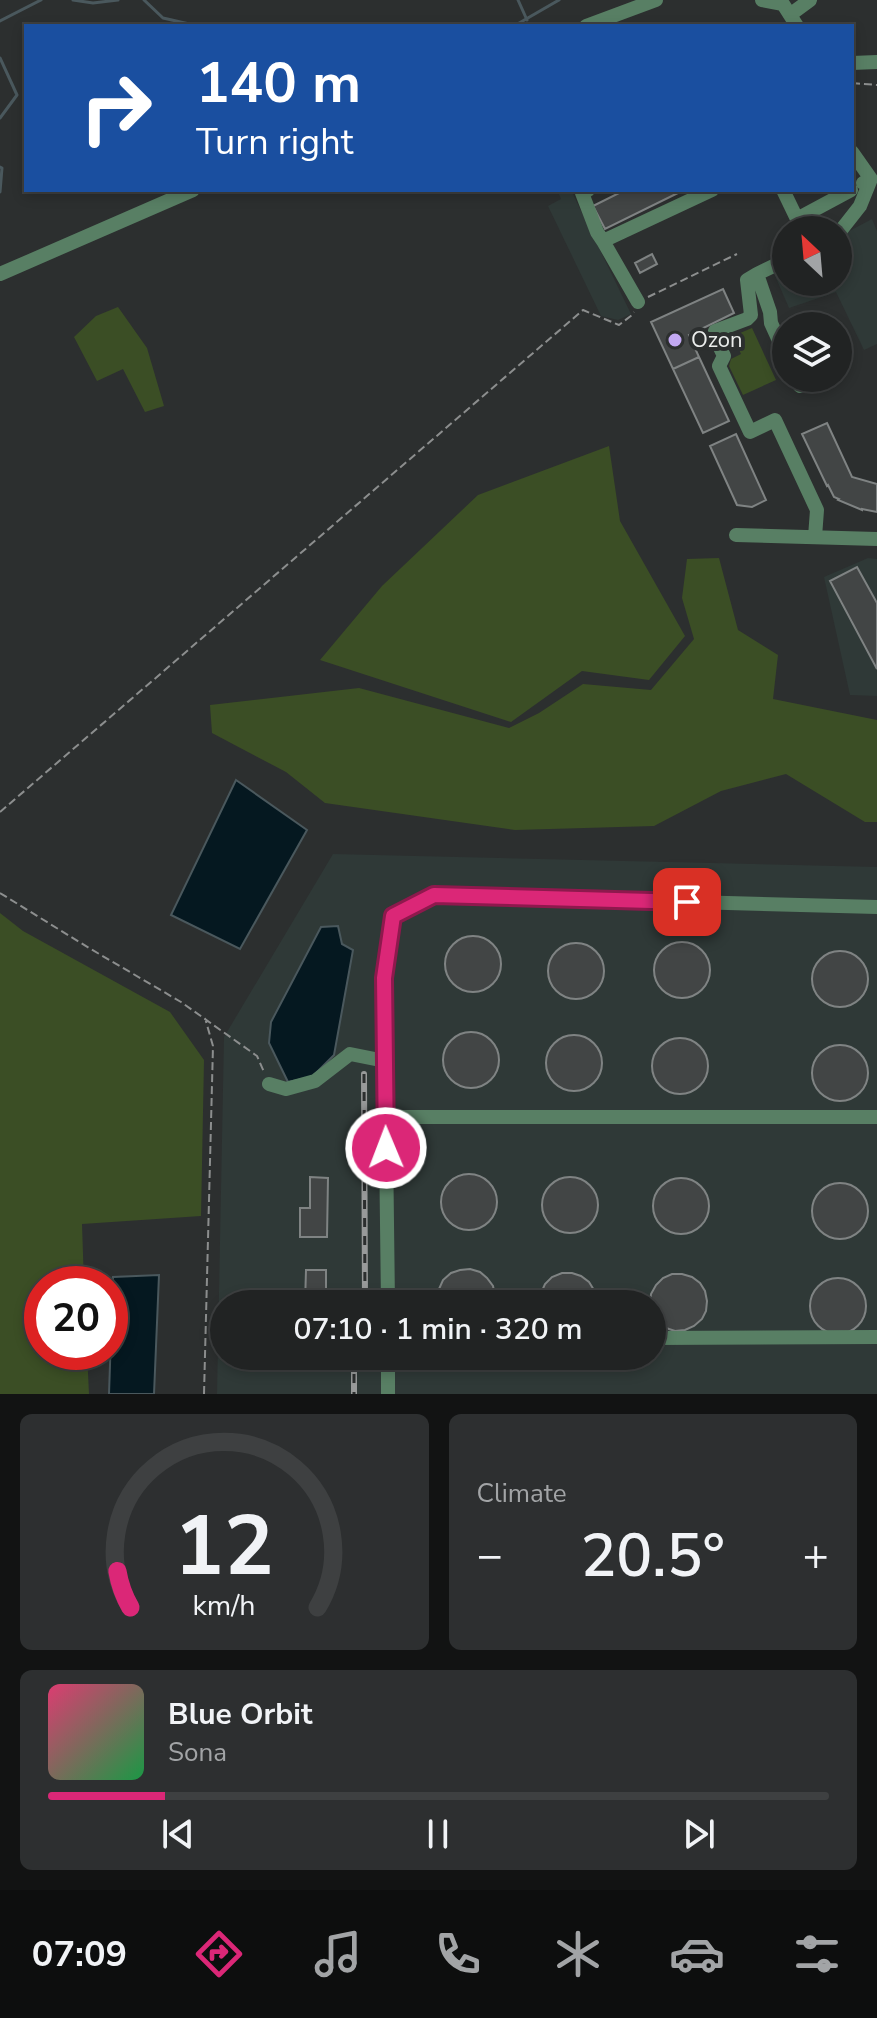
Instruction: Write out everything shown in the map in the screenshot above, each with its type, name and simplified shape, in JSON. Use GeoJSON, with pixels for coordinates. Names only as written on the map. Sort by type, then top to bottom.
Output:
{"type":"FeatureCollection","features":[{"type":"Feature","properties":{"kind":"street"},"geometry":{"type":"LineString","coordinates":[[591,24],[656,0]]}},
{"type":"Feature","properties":{"kind":"street"},"geometry":{"type":"LineString","coordinates":[[762,0],[783,4],[794,20],[810,0]]}},
{"type":"Feature","properties":{"kind":"street"},"geometry":{"type":"LineString","coordinates":[[854,63],[877,62]]}},
{"type":"Feature","properties":{"kind":"street"},"geometry":{"type":"LineString","coordinates":[[854,155],[875,183]]}},
{"type":"Feature","properties":{"kind":"street"},"geometry":{"type":"LineString","coordinates":[[854,189],[875,183]]}},
{"type":"Feature","properties":{"kind":"street"},"geometry":{"type":"LineString","coordinates":[[852,216],[875,183]]}},
{"type":"Feature","properties":{"kind":"street"},"geometry":{"type":"LineString","coordinates":[[0,274],[188,192]]}},
{"type":"Feature","properties":{"kind":"street"},"geometry":{"type":"LineString","coordinates":[[584,192],[597,232],[638,302]]}},
{"type":"Feature","properties":{"kind":"street"},"geometry":{"type":"LineString","coordinates":[[603,241],[708,192]]}},
{"type":"Feature","properties":{"kind":"street"},"geometry":{"type":"LineString","coordinates":[[784,192],[797,219],[847,192]]}},
{"type":"Feature","properties":{"kind":"street"},"geometry":{"type":"LineString","coordinates":[[772,267],[747,280],[751,315],[719,328],[714,335],[724,356],[719,366],[750,432],[775,420],[817,510],[815,537]]}},
{"type":"Feature","properties":{"kind":"street"},"geometry":{"type":"LineString","coordinates":[[757,274],[772,325]]}},
{"type":"Feature","properties":{"kind":"street"},"geometry":{"type":"LineString","coordinates":[[736,535],[877,539]]}},
{"type":"Feature","properties":{"kind":"street"},"geometry":{"type":"LineString","coordinates":[[388,1290],[384,978],[393,916],[434,895],[877,907]]}},
{"type":"Feature","properties":{"kind":"street"},"geometry":{"type":"LineString","coordinates":[[269,1084],[286,1089],[315,1081],[350,1054],[385,1061]]}},
{"type":"Feature","properties":{"kind":"street"},"geometry":{"type":"LineString","coordinates":[[386,1117],[877,1117]]}},
{"type":"Feature","properties":{"kind":"street"},"geometry":{"type":"LineString","coordinates":[[666,1338],[877,1337]]}},
{"type":"Feature","properties":{"kind":"street"},"geometry":{"type":"LineString","coordinates":[[388,1370],[388,1394]]}},
{"type":"Feature","properties":{"kind":"path"},"geometry":{"type":"LineString","coordinates":[[854,83],[877,85]]}},
{"type":"Feature","properties":{"kind":"path"},"geometry":{"type":"LineString","coordinates":[[0,812],[583,310],[619,325],[632,315],[638,302],[737,254]]}},
{"type":"Feature","properties":{"kind":"path"},"geometry":{"type":"LineString","coordinates":[[0,893],[205,1018],[257,1056],[269,1084]]}},
{"type":"Feature","properties":{"kind":"path"},"geometry":{"type":"LineString","coordinates":[[204,1394],[213,1046],[205,1018]]}},
{"type":"Feature","properties":{"kind":"shaded area"},"geometry":{"type":"Polygon","coordinates":[[[558,192],[572,192],[631,314],[618,320],[601,316],[548,206],[561,199],[558,192]]]}},
{"type":"Feature","properties":{"kind":"shaded area"},"geometry":{"type":"Polygon","coordinates":[[[872,219],[877,231],[877,344],[864,350],[852,325],[852,312],[846,312],[838,296],[852,296],[852,230],[872,219]]]}},
{"type":"Feature","properties":{"kind":"shaded area"},"geometry":{"type":"Polygon","coordinates":[[[784,296],[824,296],[789,308],[784,296]]]}},
{"type":"Feature","properties":{"kind":"shaded area"},"geometry":{"type":"Polygon","coordinates":[[[868,558],[877,559],[877,696],[850,695],[824,577],[868,558]]]}},
{"type":"Feature","properties":{"kind":"shaded area"},"geometry":{"type":"Polygon","coordinates":[[[333,854],[877,867],[877,1394],[217,1394],[217,1370],[666,1370],[666,1290],[219,1290],[224,1037],[333,854]]]}},
{"type":"Feature","properties":{"kind":"green space"},"geometry":{"type":"Polygon","coordinates":[[[118,307],[147,348],[164,406],[145,412],[123,369],[97,381],[74,337],[96,316],[118,307]]]}},
{"type":"Feature","properties":{"kind":"green space"},"geometry":{"type":"Polygon","coordinates":[[[752,328],[772,371],[772,382],[743,395],[729,366],[731,359],[741,354],[733,336],[752,328]]]}},
{"type":"Feature","properties":{"kind":"green space"},"geometry":{"type":"Polygon","coordinates":[[[609,446],[620,521],[685,636],[649,680],[582,671],[511,722],[320,660],[382,586],[478,495],[609,446]]]}},
{"type":"Feature","properties":{"kind":"green space"},"geometry":{"type":"Polygon","coordinates":[[[719,558],[738,630],[778,655],[773,699],[877,720],[877,822],[865,822],[786,774],[721,791],[654,826],[515,830],[325,803],[286,772],[212,733],[210,705],[359,688],[509,728],[539,713],[583,684],[651,690],[694,639],[682,598],[687,559],[719,558]]]}},
{"type":"Feature","properties":{"kind":"green space"},"geometry":{"type":"Polygon","coordinates":[[[0,913],[23,931],[170,1012],[204,1060],[201,1216],[82,1224],[83,1266],[24,1266],[24,1370],[88,1370],[89,1394],[0,1394],[0,913]]]}},
{"type":"Feature","properties":{"kind":"water"},"geometry":{"type":"Polygon","coordinates":[[[236,780],[307,830],[240,949],[171,915],[236,780]]]}},
{"type":"Feature","properties":{"kind":"water"},"geometry":{"type":"Polygon","coordinates":[[[338,926],[342,944],[353,950],[334,1055],[312,1077],[288,1082],[269,1043],[271,1022],[321,927],[338,926]]]}},
{"type":"Feature","properties":{"kind":"water"},"geometry":{"type":"Polygon","coordinates":[[[159,1275],[154,1394],[109,1394],[110,1370],[128,1370],[128,1276],[159,1275]]]}},
{"type":"Feature","properties":{"kind":"building"},"geometry":{"type":"Polygon","coordinates":[[[621,192],[680,192],[605,229],[593,206],[621,192]]]}},
{"type":"Feature","properties":{"kind":"building"},"geometry":{"type":"Polygon","coordinates":[[[652,254],[657,264],[640,273],[635,263],[652,254]]]}},
{"type":"Feature","properties":{"kind":"building"},"geometry":{"type":"Polygon","coordinates":[[[723,289],[734,313],[689,335],[699,357],[673,369],[651,322],[723,289]]]}},
{"type":"Feature","properties":{"kind":"building"},"geometry":{"type":"Polygon","coordinates":[[[699,357],[729,421],[703,433],[673,369],[699,357]]]}},
{"type":"Feature","properties":{"kind":"building"},"geometry":{"type":"Polygon","coordinates":[[[827,423],[852,477],[877,484],[877,512],[862,510],[838,500],[827,486],[802,434],[827,423]]]}},
{"type":"Feature","properties":{"kind":"building"},"geometry":{"type":"Polygon","coordinates":[[[736,434],[766,500],[752,507],[737,505],[710,446],[736,434]]]}},
{"type":"Feature","properties":{"kind":"building"},"geometry":{"type":"Polygon","coordinates":[[[857,567],[877,603],[877,669],[830,581],[857,567]]]}},
{"type":"Feature","properties":{"kind":"building"},"geometry":{"type":"Polygon","coordinates":[[[473,936],[493,944],[501,964],[493,984],[473,992],[453,984],[445,964],[453,944],[473,936]]]}},
{"type":"Feature","properties":{"kind":"building"},"geometry":{"type":"Polygon","coordinates":[[[682,942],[702,950],[710,970],[702,990],[682,998],[662,990],[654,970],[662,950],[682,942]]]}},
{"type":"Feature","properties":{"kind":"building"},"geometry":{"type":"Polygon","coordinates":[[[576,943],[596,951],[604,971],[596,991],[576,999],[556,991],[548,971],[556,951],[576,943]]]}},
{"type":"Feature","properties":{"kind":"building"},"geometry":{"type":"Polygon","coordinates":[[[840,951],[860,959],[868,979],[860,999],[840,1007],[820,999],[812,979],[820,959],[840,951]]]}},
{"type":"Feature","properties":{"kind":"building"},"geometry":{"type":"Polygon","coordinates":[[[471,1032],[491,1040],[499,1060],[491,1080],[471,1088],[451,1080],[443,1060],[451,1040],[471,1032]]]}},
{"type":"Feature","properties":{"kind":"building"},"geometry":{"type":"Polygon","coordinates":[[[574,1035],[594,1043],[602,1063],[594,1083],[574,1091],[554,1083],[546,1063],[554,1043],[574,1035]]]}},
{"type":"Feature","properties":{"kind":"building"},"geometry":{"type":"Polygon","coordinates":[[[680,1038],[700,1046],[708,1066],[700,1086],[680,1094],[660,1086],[652,1066],[660,1046],[680,1038]]]}},
{"type":"Feature","properties":{"kind":"building"},"geometry":{"type":"Polygon","coordinates":[[[840,1045],[860,1053],[868,1073],[860,1093],[840,1101],[820,1093],[812,1073],[820,1053],[840,1045]]]}},
{"type":"Feature","properties":{"kind":"building"},"geometry":{"type":"Polygon","coordinates":[[[469,1174],[489,1182],[497,1202],[489,1222],[469,1230],[449,1222],[441,1202],[449,1182],[469,1174]]]}},
{"type":"Feature","properties":{"kind":"building"},"geometry":{"type":"Polygon","coordinates":[[[310,1177],[328,1178],[327,1237],[300,1237],[300,1208],[310,1208],[310,1177]]]}},
{"type":"Feature","properties":{"kind":"building"},"geometry":{"type":"Polygon","coordinates":[[[570,1177],[590,1185],[598,1205],[590,1225],[570,1233],[550,1225],[542,1205],[550,1185],[570,1177]]]}},
{"type":"Feature","properties":{"kind":"building"},"geometry":{"type":"Polygon","coordinates":[[[681,1178],[701,1186],[709,1206],[701,1226],[681,1234],[661,1226],[653,1206],[661,1186],[681,1178]]]}},
{"type":"Feature","properties":{"kind":"building"},"geometry":{"type":"Polygon","coordinates":[[[840,1183],[860,1191],[868,1211],[860,1231],[840,1239],[820,1231],[812,1211],[820,1191],[840,1183]]]}},
{"type":"Feature","properties":{"kind":"building"},"geometry":{"type":"Polygon","coordinates":[[[306,1270],[326,1270],[326,1290],[305,1290],[306,1270]]]}},
{"type":"Feature","properties":{"kind":"building"},"geometry":{"type":"Polygon","coordinates":[[[460,1270],[480,1272],[494,1290],[439,1290],[443,1280],[460,1270]]]}},
{"type":"Feature","properties":{"kind":"building"},"geometry":{"type":"Polygon","coordinates":[[[572,1273],[589,1282],[594,1290],[542,1290],[552,1277],[572,1273]]]}},
{"type":"Feature","properties":{"kind":"building"},"geometry":{"type":"Polygon","coordinates":[[[682,1274],[700,1283],[705,1291],[706,1311],[694,1326],[675,1331],[666,1328],[666,1290],[653,1290],[663,1278],[682,1274]]]}},
{"type":"Feature","properties":{"kind":"building"},"geometry":{"type":"Polygon","coordinates":[[[838,1278],[858,1286],[866,1306],[858,1326],[838,1334],[818,1326],[810,1306],[818,1286],[838,1278]]]}},
{"type":"Feature","properties":{"kind":"waterway"},"geometry":{"type":"LineString","coordinates":[[0,21],[41,0]]}},
{"type":"Feature","properties":{"kind":"waterway"},"geometry":{"type":"LineString","coordinates":[[73,0],[93,3],[118,0]]}},
{"type":"Feature","properties":{"kind":"waterway"},"geometry":{"type":"LineString","coordinates":[[144,0],[163,18],[189,24]]}},
{"type":"Feature","properties":{"kind":"waterway"},"geometry":{"type":"LineString","coordinates":[[518,0],[527,20]]}},
{"type":"Feature","properties":{"kind":"waterway"},"geometry":{"type":"LineString","coordinates":[[517,24],[559,0]]}},
{"type":"Feature","properties":{"kind":"waterway"},"geometry":{"type":"LineString","coordinates":[[0,58],[17,95],[0,118]]}},
{"type":"Feature","properties":{"kind":"waterway"},"geometry":{"type":"LineString","coordinates":[[0,167],[0,192]]}},
{"type":"Feature","properties":{"kind":"railway"},"geometry":{"type":"LineString","coordinates":[[364,1074],[365,1290]]}},
{"type":"Feature","properties":{"kind":"railway"},"geometry":{"type":"LineString","coordinates":[[354,1370],[354,1394]]}},
{"type":"Feature","properties":{"kind":"place","name":"Ozon"},"geometry":{"type":"Point","coordinates":[675,340]}},
{"type":"Feature","properties":{"kind":"route"},"geometry":{"type":"LineString","coordinates":[[386,1148],[384,978],[393,916],[434,895],[687,902]]}}]}
